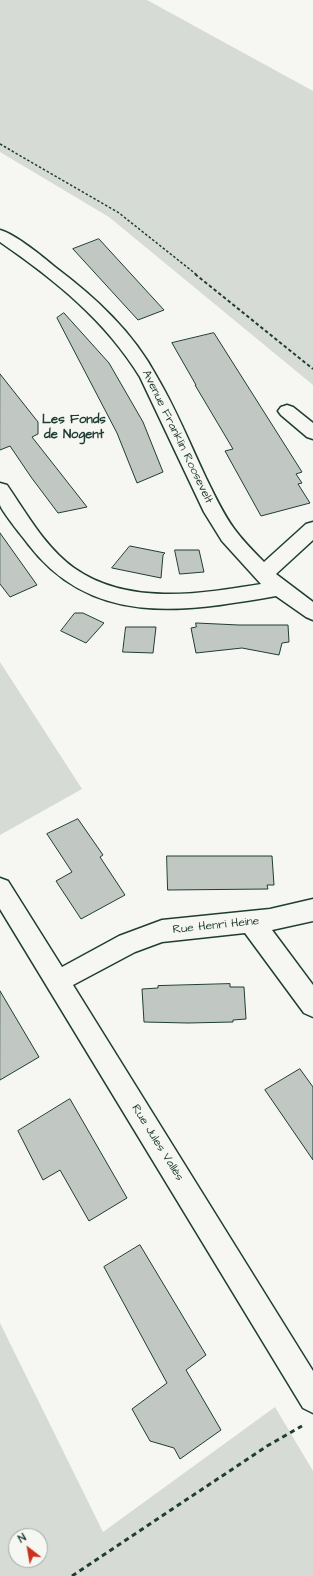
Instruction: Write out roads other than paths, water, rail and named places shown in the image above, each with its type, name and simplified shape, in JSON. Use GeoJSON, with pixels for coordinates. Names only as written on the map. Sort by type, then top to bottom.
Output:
{"type":"FeatureCollection","features":[{"type":"Feature","properties":{"kind":"street","name":"Avenue Franklin Roosevelt"},"geometry":{"type":"LineString","coordinates":[[0,235],[44,266],[93,307],[114,327],[144,367],[164,405],[211,507],[239,549],[279,588],[313,612]]}},
{"type":"Feature","properties":{"kind":"street"},"geometry":{"type":"LineString","coordinates":[[1,256],[16,245]]}},
{"type":"Feature","properties":{"kind":"street"},"geometry":{"type":"LineString","coordinates":[[287,411],[313,433]]}},
{"type":"Feature","properties":{"kind":"street"},"geometry":{"type":"LineString","coordinates":[[0,490],[38,542],[57,564],[76,579],[106,592],[138,599],[182,601],[226,597],[279,588]]}},
{"type":"Feature","properties":{"kind":"street"},"geometry":{"type":"LineString","coordinates":[[263,574],[313,529]]}},
{"type":"Feature","properties":{"kind":"street","name":"Rue Jules Vallès"},"geometry":{"type":"LineString","coordinates":[[0,888],[301,1362],[313,1398]]}},
{"type":"Feature","properties":{"kind":"street","name":"Rue Henri Heine"},"geometry":{"type":"LineString","coordinates":[[58,981],[127,944],[162,931],[181,928],[252,923],[288,917],[313,910]]}},
{"type":"Feature","properties":{"kind":"street"},"geometry":{"type":"LineString","coordinates":[[252,923],[313,1005]]}},
{"type":"Feature","properties":{"kind":"district","name":"Les Fonds de Nogent"},"geometry":{"type":"Point","coordinates":[74,428]}}]}
